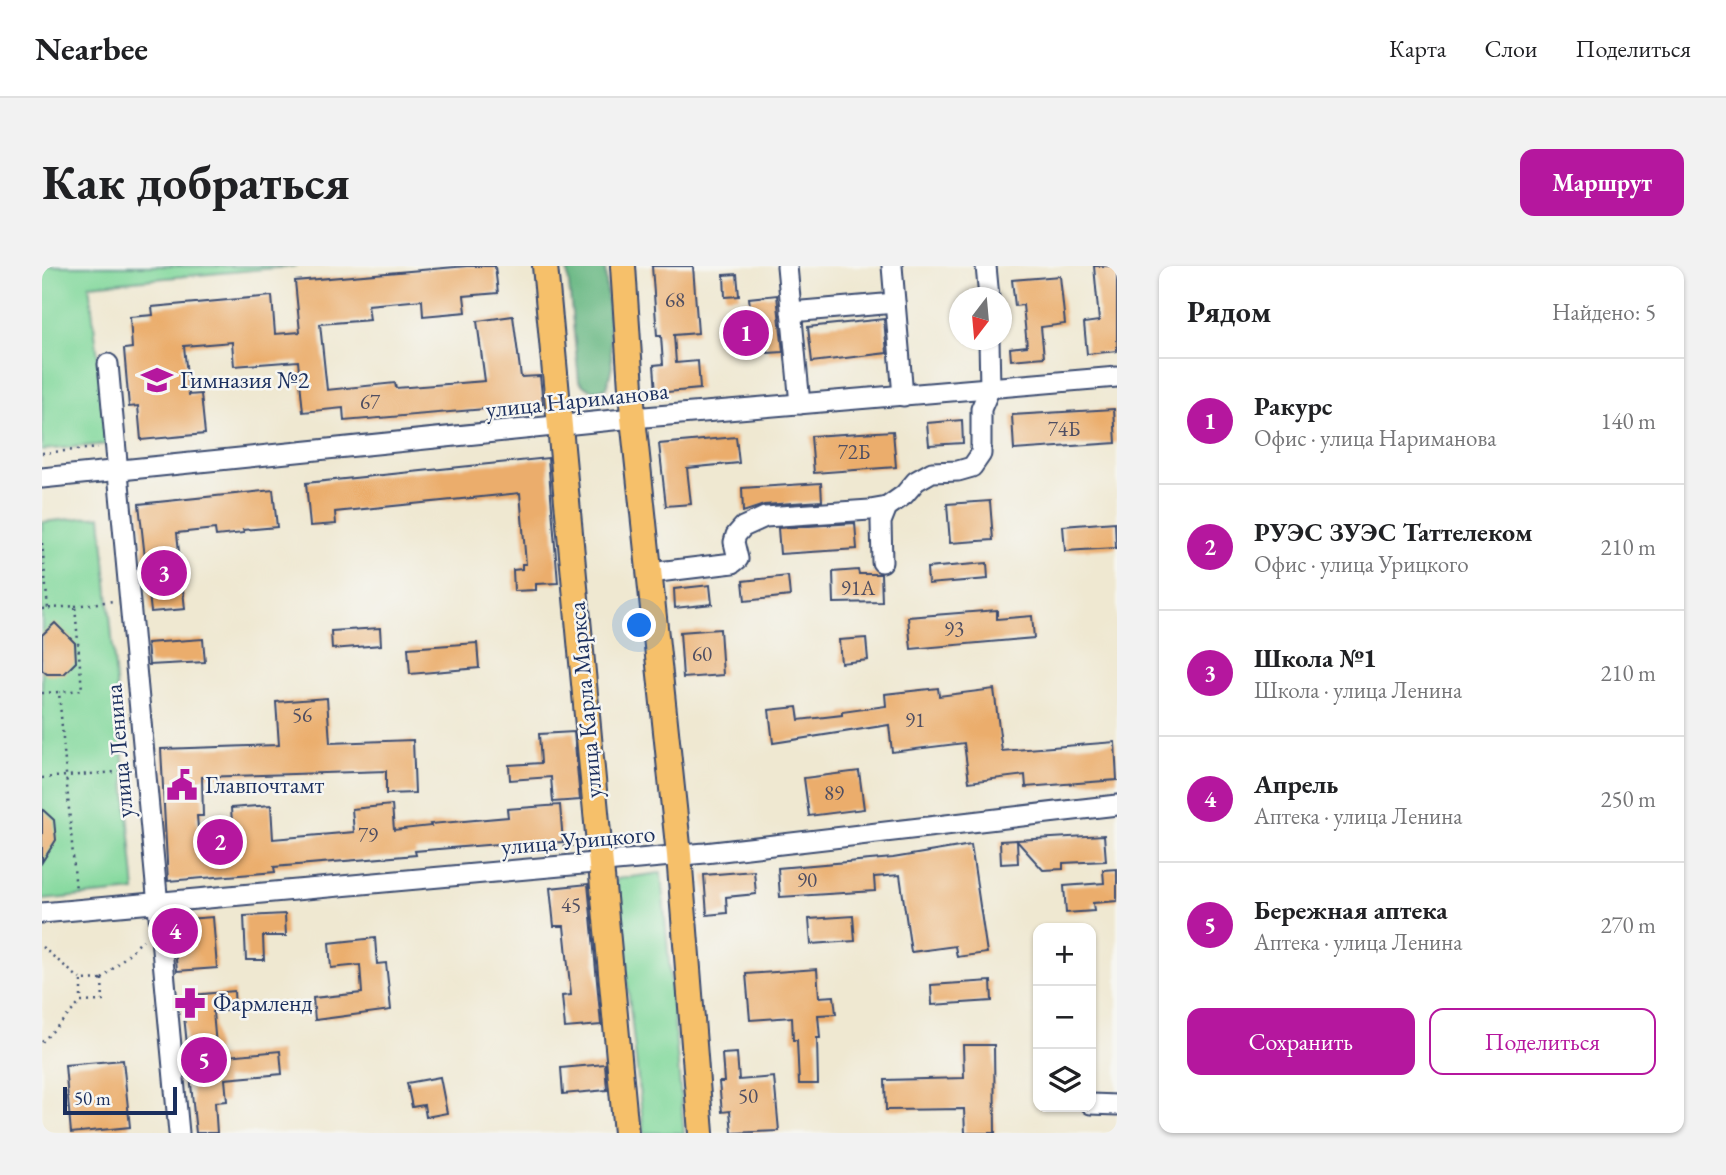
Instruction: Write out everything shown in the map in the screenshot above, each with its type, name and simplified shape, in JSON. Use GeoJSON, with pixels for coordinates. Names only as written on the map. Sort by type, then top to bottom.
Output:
{"type":"FeatureCollection","features":[{"type":"Feature","properties":{"kind":"main road","name":"улица Карла Маркса"},"geometry":{"type":"LineString","coordinates":[[545,266],[626,1133]]}},
{"type":"Feature","properties":{"kind":"main road"},"geometry":{"type":"LineString","coordinates":[[623,266],[633,418],[679,855],[701,1133]]}},
{"type":"Feature","properties":{"kind":"street"},"geometry":{"type":"LineString","coordinates":[[787,266],[800,404]]}},
{"type":"Feature","properties":{"kind":"street"},"geometry":{"type":"LineString","coordinates":[[892,266],[903,396]]}},
{"type":"Feature","properties":{"kind":"street"},"geometry":{"type":"LineString","coordinates":[[986,266],[988,287]]}},
{"type":"Feature","properties":{"kind":"street"},"geometry":{"type":"LineString","coordinates":[[791,312],[895,303]]}},
{"type":"Feature","properties":{"kind":"street"},"geometry":{"type":"LineString","coordinates":[[650,573],[733,563],[738,559],[734,542],[736,535],[743,527],[765,517],[887,507],[904,495],[916,481],[932,472],[958,471],[972,467],[981,454],[981,409],[990,388],[989,350]]}},
{"type":"Feature","properties":{"kind":"street","name":"улица Ленина"},"geometry":{"type":"LineString","coordinates":[[108,364],[179,1133]]}},
{"type":"Feature","properties":{"kind":"street","name":"улица Нариманова"},"geometry":{"type":"LineString","coordinates":[[42,478],[633,418],[1117,377]]}},
{"type":"Feature","properties":{"kind":"street"},"geometry":{"type":"LineString","coordinates":[[882,562],[881,522],[887,507]]}},
{"type":"Feature","properties":{"kind":"street","name":"улица Урицкого"},"geometry":{"type":"LineString","coordinates":[[42,912],[600,863],[1117,805]]}},
{"type":"Feature","properties":{"kind":"street"},"geometry":{"type":"LineString","coordinates":[[1096,1104],[1117,1105]]}},
{"type":"Feature","properties":{"kind":"path"},"geometry":{"type":"LineString","coordinates":[[42,453],[116,447]]}},
{"type":"Feature","properties":{"kind":"path"},"geometry":{"type":"LineString","coordinates":[[42,543],[48,609]]}},
{"type":"Feature","properties":{"kind":"path"},"geometry":{"type":"LineString","coordinates":[[42,609],[130,598]]}},
{"type":"Feature","properties":{"kind":"path"},"geometry":{"type":"LineString","coordinates":[[42,693],[82,690],[75,606]]}},
{"type":"Feature","properties":{"kind":"path"},"geometry":{"type":"LineString","coordinates":[[59,692],[76,891]]}},
{"type":"Feature","properties":{"kind":"path"},"geometry":{"type":"LineString","coordinates":[[42,778],[145,769]]}},
{"type":"Feature","properties":{"kind":"path"},"geometry":{"type":"LineString","coordinates":[[42,947],[81,980],[102,979],[160,924]]}},
{"type":"Feature","properties":{"kind":"path"},"geometry":{"type":"LineString","coordinates":[[42,1042],[82,1002],[103,1001],[102,979]]}},
{"type":"Feature","properties":{"kind":"path"},"geometry":{"type":"LineString","coordinates":[[81,980],[82,1002]]}},
{"type":"Feature","properties":{"kind":"green space"},"geometry":{"type":"Polygon","coordinates":[[[42,266],[297,266],[89,285],[109,444],[42,450],[42,266]]]}},
{"type":"Feature","properties":{"kind":"green space"},"geometry":{"type":"Polygon","coordinates":[[[567,266],[605,266],[612,366],[607,387],[599,390],[589,389],[579,381],[567,266]]]}},
{"type":"Feature","properties":{"kind":"green space"},"geometry":{"type":"Polygon","coordinates":[[[101,516],[135,891],[42,900],[42,522],[101,516]]]}},
{"type":"Feature","properties":{"kind":"green space"},"geometry":{"type":"Polygon","coordinates":[[[661,873],[684,1133],[644,1133],[616,879],[661,873]]]}},
{"type":"Feature","properties":{"kind":"building"},"geometry":{"type":"Polygon","coordinates":[[[495,266],[498,293],[464,296],[466,312],[423,316],[422,300],[368,305],[370,320],[320,324],[327,390],[395,383],[396,388],[485,381],[477,321],[513,316],[521,377],[540,376],[543,404],[344,421],[343,408],[303,412],[298,361],[234,366],[232,342],[184,346],[189,395],[201,394],[205,434],[141,440],[138,406],[129,407],[124,349],[132,348],[130,317],[153,315],[152,307],[272,296],[275,334],[300,332],[295,281],[495,266]]]}},
{"type":"Feature","properties":{"kind":"building"},"geometry":{"type":"Polygon","coordinates":[[[652,266],[693,266],[698,333],[674,335],[676,363],[698,361],[700,389],[656,393],[654,365],[663,364],[661,336],[657,336],[652,266]]]}},
{"type":"Feature","properties":{"kind":"building"},"geometry":{"type":"Polygon","coordinates":[[[1094,266],[1117,266],[1117,351],[1087,354],[1084,323],[1099,321],[1094,266]]]}},
{"type":"Feature","properties":{"kind":"building"},"geometry":{"type":"Polygon","coordinates":[[[737,274],[739,296],[725,297],[724,275],[737,274]]]}},
{"type":"Feature","properties":{"kind":"building"},"geometry":{"type":"Polygon","coordinates":[[[1060,276],[1065,324],[1041,327],[1044,357],[1011,360],[1012,348],[1027,346],[1023,305],[1015,306],[1012,280],[1060,276]]]}},
{"type":"Feature","properties":{"kind":"building"},"geometry":{"type":"Polygon","coordinates":[[[777,295],[783,352],[768,353],[767,343],[760,344],[757,325],[752,321],[749,298],[777,295]]]}},
{"type":"Feature","properties":{"kind":"building"},"geometry":{"type":"Polygon","coordinates":[[[884,319],[887,353],[812,362],[808,327],[884,319]]]}},
{"type":"Feature","properties":{"kind":"building"},"geometry":{"type":"Polygon","coordinates":[[[1114,409],[1116,443],[1014,450],[1012,415],[1114,409]]]}},
{"type":"Feature","properties":{"kind":"building"},"geometry":{"type":"Polygon","coordinates":[[[962,420],[963,443],[929,445],[927,423],[962,420]]]}},
{"type":"Feature","properties":{"kind":"building"},"geometry":{"type":"Polygon","coordinates":[[[893,431],[896,467],[814,473],[811,436],[893,431]]]}},
{"type":"Feature","properties":{"kind":"building"},"geometry":{"type":"Polygon","coordinates":[[[736,437],[739,463],[687,468],[691,504],[666,506],[659,444],[736,437]]]}},
{"type":"Feature","properties":{"kind":"building"},"geometry":{"type":"Polygon","coordinates":[[[548,458],[558,583],[536,584],[536,590],[514,591],[513,570],[522,569],[522,564],[526,564],[520,493],[335,512],[336,524],[310,526],[306,483],[548,458]]]}},
{"type":"Feature","properties":{"kind":"building"},"geometry":{"type":"Polygon","coordinates":[[[821,483],[822,501],[764,505],[743,512],[742,488],[821,483]]]}},
{"type":"Feature","properties":{"kind":"building"},"geometry":{"type":"Polygon","coordinates":[[[273,490],[277,527],[216,536],[215,529],[177,533],[185,609],[151,612],[139,504],[273,490]]]}},
{"type":"Feature","properties":{"kind":"building"},"geometry":{"type":"Polygon","coordinates":[[[990,501],[993,540],[950,543],[947,504],[990,501]]]}},
{"type":"Feature","properties":{"kind":"building"},"geometry":{"type":"Polygon","coordinates":[[[1115,522],[1116,548],[1065,551],[1063,526],[1115,522]]]}},
{"type":"Feature","properties":{"kind":"building"},"geometry":{"type":"Polygon","coordinates":[[[855,523],[857,549],[780,554],[778,528],[855,523]]]}},
{"type":"Feature","properties":{"kind":"building"},"geometry":{"type":"Polygon","coordinates":[[[987,563],[988,579],[928,584],[927,568],[987,563]]]}},
{"type":"Feature","properties":{"kind":"building"},"geometry":{"type":"Polygon","coordinates":[[[858,570],[859,574],[881,574],[882,602],[834,603],[833,572],[858,570]]]}},
{"type":"Feature","properties":{"kind":"building"},"geometry":{"type":"Polygon","coordinates":[[[788,576],[790,596],[745,601],[743,581],[788,576]]]}},
{"type":"Feature","properties":{"kind":"building"},"geometry":{"type":"Polygon","coordinates":[[[710,585],[712,604],[675,608],[674,589],[710,585]]]}},
{"type":"Feature","properties":{"kind":"building"},"geometry":{"type":"Polygon","coordinates":[[[997,610],[997,619],[1032,616],[1034,638],[911,649],[908,617],[997,610]]]}},
{"type":"Feature","properties":{"kind":"building"},"geometry":{"type":"Polygon","coordinates":[[[55,623],[75,643],[76,662],[64,674],[47,674],[42,670],[42,635],[55,623]]]}},
{"type":"Feature","properties":{"kind":"building"},"geometry":{"type":"Polygon","coordinates":[[[380,628],[381,645],[332,649],[331,631],[380,628]]]}},
{"type":"Feature","properties":{"kind":"building"},"geometry":{"type":"Polygon","coordinates":[[[720,629],[723,675],[683,678],[680,632],[720,629]]]}},
{"type":"Feature","properties":{"kind":"building"},"geometry":{"type":"Polygon","coordinates":[[[866,638],[868,660],[841,663],[839,640],[866,638]]]}},
{"type":"Feature","properties":{"kind":"building"},"geometry":{"type":"Polygon","coordinates":[[[203,639],[205,662],[149,665],[147,643],[203,639]]]}},
{"type":"Feature","properties":{"kind":"building"},"geometry":{"type":"Polygon","coordinates":[[[477,643],[479,668],[410,674],[408,648],[477,643]]]}},
{"type":"Feature","properties":{"kind":"building"},"geometry":{"type":"Polygon","coordinates":[[[938,688],[939,696],[994,689],[1002,751],[1115,742],[1117,780],[1026,787],[1025,775],[969,782],[964,743],[892,752],[889,725],[773,743],[769,710],[797,707],[799,720],[842,715],[842,712],[886,706],[885,694],[938,688]]]}},
{"type":"Feature","properties":{"kind":"building"},"geometry":{"type":"Polygon","coordinates":[[[327,698],[330,743],[413,740],[415,793],[386,794],[386,771],[202,777],[203,816],[197,816],[199,840],[233,837],[231,808],[271,805],[273,839],[354,832],[352,809],[392,805],[394,830],[508,817],[507,809],[560,805],[563,842],[510,846],[510,843],[415,851],[416,855],[274,867],[275,872],[168,881],[161,749],[279,745],[276,702],[327,698]]]}},
{"type":"Feature","properties":{"kind":"building"},"geometry":{"type":"Polygon","coordinates":[[[574,732],[580,800],[553,802],[551,777],[510,780],[509,765],[541,763],[539,734],[574,732]]]}},
{"type":"Feature","properties":{"kind":"building"},"geometry":{"type":"Polygon","coordinates":[[[859,771],[864,809],[809,816],[804,778],[859,771]]]}},
{"type":"Feature","properties":{"kind":"building"},"geometry":{"type":"Polygon","coordinates":[[[42,809],[54,820],[56,840],[42,862],[42,809]]]}},
{"type":"Feature","properties":{"kind":"building"},"geometry":{"type":"Polygon","coordinates":[[[1104,835],[1106,861],[1063,863],[1063,869],[1043,870],[1017,841],[1018,863],[1001,864],[1000,841],[1104,835]]]}},
{"type":"Feature","properties":{"kind":"building"},"geometry":{"type":"Polygon","coordinates":[[[971,845],[987,953],[957,957],[955,946],[911,952],[900,875],[874,877],[875,891],[780,897],[778,868],[893,858],[971,845]]]}},
{"type":"Feature","properties":{"kind":"building"},"geometry":{"type":"Polygon","coordinates":[[[1117,869],[1117,901],[1093,903],[1094,911],[1066,913],[1064,886],[1104,883],[1103,870],[1117,869]]]}},
{"type":"Feature","properties":{"kind":"building"},"geometry":{"type":"Polygon","coordinates":[[[754,871],[756,894],[726,897],[727,913],[707,915],[704,875],[754,871]]]}},
{"type":"Feature","properties":{"kind":"building"},"geometry":{"type":"Polygon","coordinates":[[[588,884],[601,1025],[565,1028],[562,996],[571,995],[564,926],[554,926],[550,888],[588,884]]]}},
{"type":"Feature","properties":{"kind":"building"},"geometry":{"type":"Polygon","coordinates":[[[285,914],[286,936],[263,936],[264,960],[246,960],[244,916],[285,914]]]}},
{"type":"Feature","properties":{"kind":"building"},"geometry":{"type":"Polygon","coordinates":[[[853,916],[855,941],[811,944],[809,919],[853,916]]]}},
{"type":"Feature","properties":{"kind":"building"},"geometry":{"type":"Polygon","coordinates":[[[213,917],[217,968],[177,971],[173,920],[213,917]]]}},
{"type":"Feature","properties":{"kind":"building"},"geometry":{"type":"Polygon","coordinates":[[[375,938],[377,964],[386,963],[391,1010],[315,1020],[313,998],[362,993],[360,965],[331,968],[329,943],[375,938]]]}},
{"type":"Feature","properties":{"kind":"building"},"geometry":{"type":"Polygon","coordinates":[[[817,969],[819,997],[834,996],[836,1014],[818,1015],[818,1084],[799,1084],[797,1040],[793,1040],[792,1017],[750,1020],[746,974],[817,969]]]}},
{"type":"Feature","properties":{"kind":"building"},"geometry":{"type":"Polygon","coordinates":[[[991,981],[992,1001],[932,1005],[931,985],[991,981]]]}},
{"type":"Feature","properties":{"kind":"building"},"geometry":{"type":"Polygon","coordinates":[[[234,991],[235,1010],[213,1012],[217,1057],[280,1051],[282,1074],[225,1079],[227,1101],[215,1102],[217,1133],[196,1133],[182,996],[234,991]]]}},
{"type":"Feature","properties":{"kind":"building"},"geometry":{"type":"Polygon","coordinates":[[[963,1045],[994,1045],[995,1133],[965,1133],[964,1109],[886,1110],[885,1080],[964,1078],[963,1045]]]}},
{"type":"Feature","properties":{"kind":"building"},"geometry":{"type":"Polygon","coordinates":[[[737,1053],[739,1080],[774,1077],[779,1131],[732,1133],[730,1111],[722,1112],[719,1082],[724,1082],[722,1054],[737,1053]]]}},
{"type":"Feature","properties":{"kind":"building"},"geometry":{"type":"Polygon","coordinates":[[[123,1060],[130,1127],[71,1133],[65,1065],[123,1060]]]}},
{"type":"Feature","properties":{"kind":"building"},"geometry":{"type":"Polygon","coordinates":[[[605,1064],[607,1090],[563,1094],[561,1068],[605,1064]]]}},
{"type":"Feature","properties":{"kind":"building"},"geometry":{"type":"Polygon","coordinates":[[[440,1077],[447,1113],[426,1117],[424,1105],[412,1107],[407,1083],[440,1077]]]}},
{"type":"Feature","properties":{"kind":"place","name":"Ракурс"},"geometry":{"type":"Point","coordinates":[746,333]}},
{"type":"Feature","properties":{"kind":"place","name":"Гимназия №2"},"geometry":{"type":"Point","coordinates":[157,380]}},
{"type":"Feature","properties":{"kind":"place","name":"Школа №1"},"geometry":{"type":"Point","coordinates":[164,573]}},
{"type":"Feature","properties":{"kind":"place","name":"Главпочтамт"},"geometry":{"type":"Point","coordinates":[182,785]}},
{"type":"Feature","properties":{"kind":"place","name":"РУЭС ЗУЭС Таттелеком"},"geometry":{"type":"Point","coordinates":[220,842]}},
{"type":"Feature","properties":{"kind":"place","name":"Апрель"},"geometry":{"type":"Point","coordinates":[175,931]}},
{"type":"Feature","properties":{"kind":"place","name":"Фармленд"},"geometry":{"type":"Point","coordinates":[190,1003]}},
{"type":"Feature","properties":{"kind":"place","name":"Бережная аптека"},"geometry":{"type":"Point","coordinates":[204,1060]}}]}
